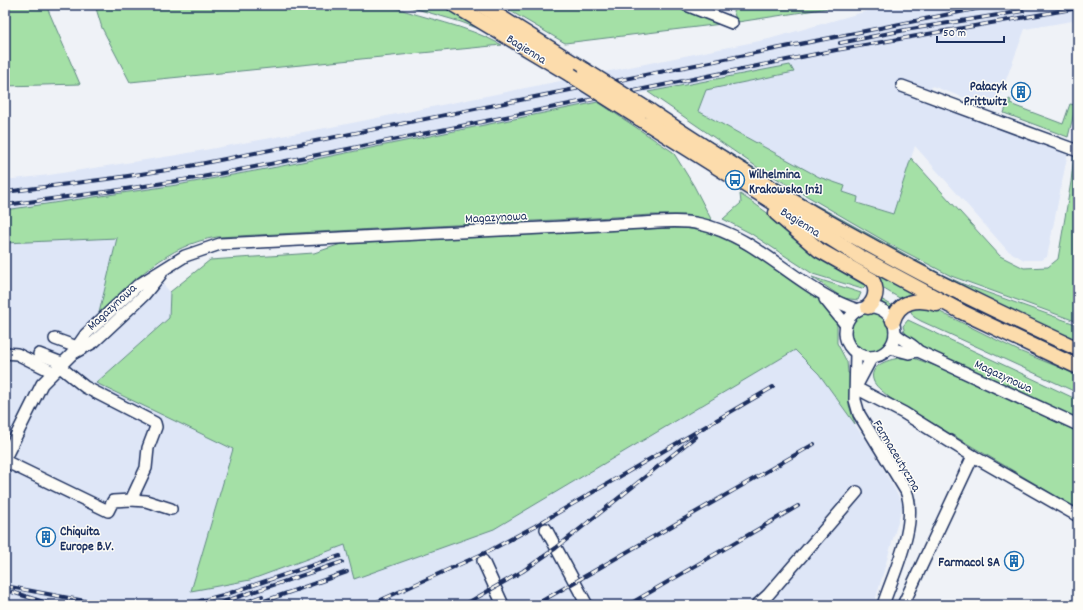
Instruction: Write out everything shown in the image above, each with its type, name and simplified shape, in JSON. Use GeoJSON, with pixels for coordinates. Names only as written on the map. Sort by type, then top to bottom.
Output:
{"type":"FeatureCollection","features":[{"type":"Feature","properties":{"kind":"main road","name":"Bagienna"},"geometry":{"type":"LineString","coordinates":[[454,5],[571,75],[713,152],[874,248],[946,286],[1078,349]]}},
{"type":"Feature","properties":{"kind":"main road","name":"Bagienna"},"geometry":{"type":"LineString","coordinates":[[481,5],[586,71],[644,115],[766,200],[860,258],[962,312],[1078,367]]}},
{"type":"Feature","properties":{"kind":"main road"},"geometry":{"type":"LineString","coordinates":[[766,200],[781,218],[819,250],[872,280],[876,292],[873,300],[863,308]]}},
{"type":"Feature","properties":{"kind":"main road"},"geometry":{"type":"LineString","coordinates":[[894,327],[895,314],[901,307],[912,301],[926,301],[962,312]]}},
{"type":"Feature","properties":{"kind":"street"},"geometry":{"type":"LineString","coordinates":[[686,5],[732,22]]}},
{"type":"Feature","properties":{"kind":"street"},"geometry":{"type":"LineString","coordinates":[[902,86],[1078,151]]}},
{"type":"Feature","properties":{"kind":"street","name":"Magazynowa"},"geometry":{"type":"LineString","coordinates":[[5,459],[42,384],[74,350],[94,342],[144,295],[162,271],[185,256],[202,248],[220,244],[680,222],[701,224],[734,237],[836,302],[863,308]]}},
{"type":"Feature","properties":{"kind":"street","name":"Magazynowa"},"geometry":{"type":"LineString","coordinates":[[820,292],[846,325]]}},
{"type":"Feature","properties":{"kind":"street"},"geometry":{"type":"LineString","coordinates":[[874,307],[885,312],[894,327],[890,348],[882,354],[872,357],[864,356],[856,352],[848,343],[846,337],[846,325],[849,319],[863,308],[874,307]]}},
{"type":"Feature","properties":{"kind":"street","name":"Magazynowa"},"geometry":{"type":"LineString","coordinates":[[894,327],[905,342],[914,346],[918,351],[1078,425]]}},
{"type":"Feature","properties":{"kind":"street"},"geometry":{"type":"LineString","coordinates":[[55,340],[74,350]]}},
{"type":"Feature","properties":{"kind":"street","name":"Magazynowa"},"geometry":{"type":"LineString","coordinates":[[890,348],[910,353],[918,351]]}},
{"type":"Feature","properties":{"kind":"street","name":"Farmaceutyczna"},"geometry":{"type":"LineString","coordinates":[[856,352],[856,400],[859,414],[906,491],[910,505],[910,518],[906,533],[883,605]]}},
{"type":"Feature","properties":{"kind":"street"},"geometry":{"type":"LineString","coordinates":[[5,353],[17,354],[58,367]]}},
{"type":"Feature","properties":{"kind":"street"},"geometry":{"type":"LineString","coordinates":[[39,354],[86,387],[155,423],[156,428],[148,448],[146,468],[131,500]]}},
{"type":"Feature","properties":{"kind":"street"},"geometry":{"type":"LineString","coordinates":[[872,357],[856,388],[904,413],[972,456],[1078,516]]}},
{"type":"Feature","properties":{"kind":"street"},"geometry":{"type":"LineString","coordinates":[[903,605],[972,456]]}},
{"type":"Feature","properties":{"kind":"street"},"geometry":{"type":"LineString","coordinates":[[5,459],[108,511],[113,501],[131,500],[146,501],[171,509]]}},
{"type":"Feature","properties":{"kind":"street"},"geometry":{"type":"LineString","coordinates":[[757,605],[768,595],[857,492]]}},
{"type":"Feature","properties":{"kind":"street"},"geometry":{"type":"LineString","coordinates":[[546,529],[587,605]]}},
{"type":"Feature","properties":{"kind":"street"},"geometry":{"type":"LineString","coordinates":[[483,561],[503,605]]}},
{"type":"Feature","properties":{"kind":"shaded area"},"geometry":{"type":"Polygon","coordinates":[[[888,5],[1078,5],[1078,20],[1025,29],[995,109],[932,86],[927,100],[1068,152],[1047,257],[1041,260],[1024,260],[1007,250],[915,146],[893,214],[857,202],[857,197],[843,192],[845,186],[819,177],[698,111],[706,90],[793,72],[791,68],[648,92],[277,167],[177,185],[5,210],[5,180],[49,175],[177,155],[342,125],[769,39],[888,5]]]}},
{"type":"Feature","properties":{"kind":"shaded area"},"geometry":{"type":"Polygon","coordinates":[[[121,237],[170,292],[169,318],[96,383],[233,449],[191,590],[250,580],[345,545],[354,579],[494,529],[795,350],[819,374],[872,449],[903,504],[874,605],[5,605],[5,243],[121,237]]]}},
{"type":"Feature","properties":{"kind":"green space"},"geometry":{"type":"Polygon","coordinates":[[[5,5],[46,5],[80,84],[5,86],[5,5]]]}},
{"type":"Feature","properties":{"kind":"green space"},"geometry":{"type":"Polygon","coordinates":[[[95,5],[388,5],[459,27],[502,45],[130,82],[102,28],[95,5]]]}},
{"type":"Feature","properties":{"kind":"green space"},"geometry":{"type":"Polygon","coordinates":[[[403,5],[440,5],[463,16],[485,31],[461,22],[403,5]]]}},
{"type":"Feature","properties":{"kind":"green space"},"geometry":{"type":"Polygon","coordinates":[[[500,5],[680,5],[737,21],[733,11],[735,5],[848,5],[738,22],[565,43],[500,5]]]}},
{"type":"Feature","properties":{"kind":"green space"},"geometry":{"type":"Polygon","coordinates":[[[790,65],[794,72],[706,90],[698,111],[819,177],[845,186],[843,192],[858,197],[857,203],[893,214],[911,158],[1000,256],[1024,268],[1048,267],[1058,259],[1071,182],[1074,154],[1078,156],[1078,322],[951,276],[888,243],[757,167],[648,92],[790,65]]]}},
{"type":"Feature","properties":{"kind":"green space"},"geometry":{"type":"Polygon","coordinates":[[[1009,99],[1011,100],[1010,104],[1063,124],[1070,104],[1076,105],[1068,137],[1004,113],[1009,99]]]}},
{"type":"Feature","properties":{"kind":"green space"},"geometry":{"type":"Polygon","coordinates":[[[598,102],[673,152],[694,186],[712,221],[686,215],[652,215],[217,237],[199,241],[167,256],[139,277],[99,313],[117,238],[5,243],[5,210],[177,185],[277,167],[598,102]]]}},
{"type":"Feature","properties":{"kind":"green space"},"geometry":{"type":"Polygon","coordinates":[[[670,117],[807,200],[941,274],[963,284],[1078,325],[1078,343],[936,275],[801,200],[670,117]]]}},
{"type":"Feature","properties":{"kind":"green space"},"geometry":{"type":"Polygon","coordinates":[[[740,194],[866,285],[862,289],[813,274],[750,233],[723,219],[741,203],[740,194]]]}},
{"type":"Feature","properties":{"kind":"green space"},"geometry":{"type":"Polygon","coordinates":[[[644,229],[693,229],[709,233],[728,241],[767,262],[820,300],[832,312],[831,317],[837,322],[837,343],[847,362],[848,373],[851,374],[849,405],[855,424],[819,374],[795,350],[494,529],[354,579],[345,545],[250,580],[191,591],[233,449],[96,383],[169,318],[170,292],[210,260],[314,253],[344,243],[644,229]]]}},
{"type":"Feature","properties":{"kind":"green space"},"geometry":{"type":"Polygon","coordinates":[[[807,232],[916,295],[903,300],[890,293],[853,268],[807,232]]]}},
{"type":"Feature","properties":{"kind":"green space"},"geometry":{"type":"Polygon","coordinates":[[[812,277],[861,293],[858,300],[843,298],[812,277]]]}},
{"type":"Feature","properties":{"kind":"green space"},"geometry":{"type":"Polygon","coordinates":[[[879,298],[895,307],[892,312],[877,303],[879,298]]]}},
{"type":"Feature","properties":{"kind":"green space"},"geometry":{"type":"Polygon","coordinates":[[[924,304],[1019,351],[1078,375],[1078,393],[914,317],[908,306],[924,304]]]}},
{"type":"Feature","properties":{"kind":"green space"},"geometry":{"type":"Polygon","coordinates":[[[866,313],[874,313],[884,318],[888,325],[888,339],[884,346],[874,351],[866,351],[856,346],[854,343],[851,336],[851,328],[856,318],[859,316],[866,313]]]}},
{"type":"Feature","properties":{"kind":"green space"},"geometry":{"type":"Polygon","coordinates":[[[908,320],[1078,400],[1078,420],[909,340],[910,337],[905,333],[903,326],[908,320]]]}},
{"type":"Feature","properties":{"kind":"green space"},"geometry":{"type":"Polygon","coordinates":[[[905,355],[947,370],[1078,432],[1078,509],[890,398],[881,390],[874,382],[872,376],[874,371],[881,364],[893,359],[903,358],[905,355]]]}},
{"type":"Feature","properties":{"kind":"railway"},"geometry":{"type":"LineString","coordinates":[[5,192],[180,168],[995,5]]}},
{"type":"Feature","properties":{"kind":"railway"},"geometry":{"type":"LineString","coordinates":[[5,205],[113,191],[202,177],[343,150],[836,50],[1078,8]]}},
{"type":"Feature","properties":{"kind":"railway"},"geometry":{"type":"LineString","coordinates":[[840,43],[905,30],[1023,11]]}},
{"type":"Feature","properties":{"kind":"railway"},"geometry":{"type":"LineString","coordinates":[[370,605],[489,551],[535,526],[773,387]]}},
{"type":"Feature","properties":{"kind":"railway"},"geometry":{"type":"LineString","coordinates":[[464,605],[523,571],[556,548],[695,437]]}},
{"type":"Feature","properties":{"kind":"railway"},"geometry":{"type":"LineString","coordinates":[[535,605],[814,444]]}},
{"type":"Feature","properties":{"kind":"railway"},"geometry":{"type":"LineString","coordinates":[[628,605],[798,506]]}},
{"type":"Feature","properties":{"kind":"railway"},"geometry":{"type":"LineString","coordinates":[[159,605],[192,603],[227,594],[340,556]]}},
{"type":"Feature","properties":{"kind":"railway"},"geometry":{"type":"LineString","coordinates":[[214,605],[342,562]]}},
{"type":"Feature","properties":{"kind":"railway"},"geometry":{"type":"LineString","coordinates":[[256,604],[347,572]]}},
{"type":"Feature","properties":{"kind":"railway"},"geometry":{"type":"LineString","coordinates":[[5,586],[85,601],[126,605]]}},
{"type":"Feature","properties":{"kind":"railway"},"geometry":{"type":"LineString","coordinates":[[12,592],[53,605]]}},
{"type":"Feature","properties":{"kind":"railway"},"geometry":{"type":"LineString","coordinates":[[238,605],[262,596]]}},
{"type":"Feature","properties":{"kind":"railway"},"geometry":{"type":"LineString","coordinates":[[5,601],[12,605]]}},
{"type":"Feature","properties":{"kind":"place","name":"Pałacyk Prittwitz"},"geometry":{"type":"Point","coordinates":[1021,92]}},
{"type":"Feature","properties":{"kind":"place","name":"Wilhelmina Krakowska [nż]"},"geometry":{"type":"Point","coordinates":[735,180]}},
{"type":"Feature","properties":{"kind":"place","name":"Chiquita Europe B.V."},"geometry":{"type":"Point","coordinates":[46,537]}},
{"type":"Feature","properties":{"kind":"place","name":"Farmacol SA"},"geometry":{"type":"Point","coordinates":[1014,561]}}]}
